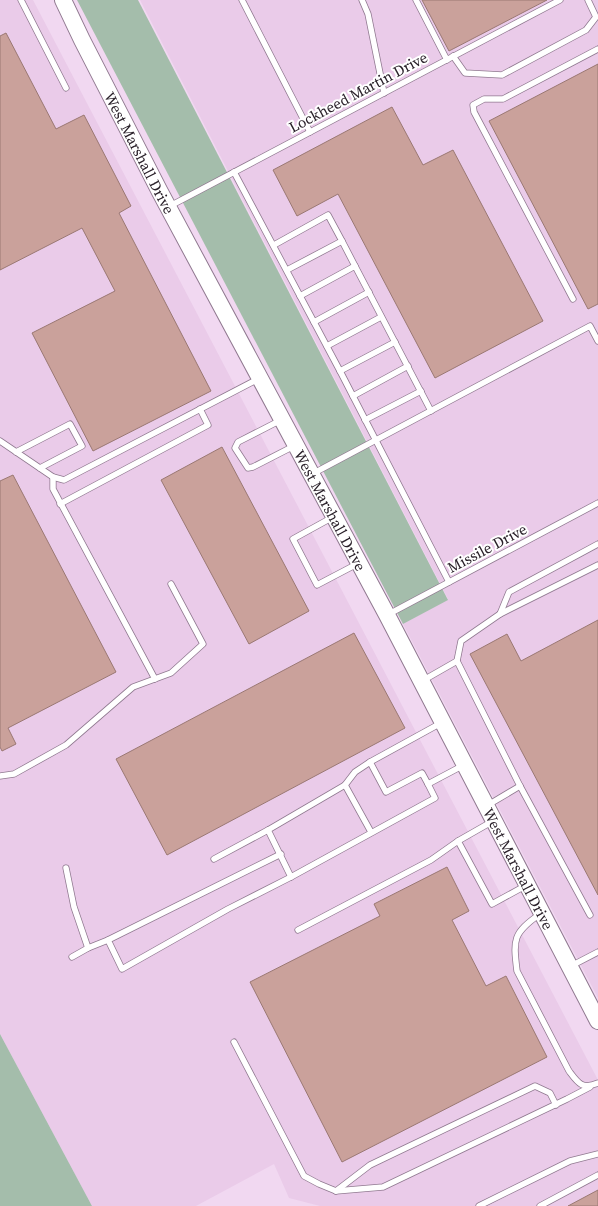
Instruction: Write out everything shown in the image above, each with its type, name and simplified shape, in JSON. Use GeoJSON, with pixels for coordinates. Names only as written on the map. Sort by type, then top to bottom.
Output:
{"type":"FeatureCollection","features":[{"type":"Feature","properties":{"kind":"main road","name":"West Marshall Drive"},"geometry":{"type":"LineString","coordinates":[[63,0],[168,207],[387,615],[598,1021]]}},
{"type":"Feature","properties":{"kind":"lane"},"geometry":{"type":"LineString","coordinates":[[21,0],[66,88]]}},
{"type":"Feature","properties":{"kind":"lane"},"geometry":{"type":"LineString","coordinates":[[242,0],[310,132]]}},
{"type":"Feature","properties":{"kind":"lane"},"geometry":{"type":"LineString","coordinates":[[362,0],[368,14],[384,93]]}},
{"type":"Feature","properties":{"kind":"lane"},"geometry":{"type":"LineString","coordinates":[[416,0],[447,60]]}},
{"type":"Feature","properties":{"kind":"lane","name":"Lockheed Martin Drive"},"geometry":{"type":"LineString","coordinates":[[168,207],[560,0]]}},
{"type":"Feature","properties":{"kind":"lane"},"geometry":{"type":"LineString","coordinates":[[453,56],[465,73],[502,75],[586,30],[596,17],[588,0]]}},
{"type":"Feature","properties":{"kind":"lane"},"geometry":{"type":"LineString","coordinates":[[573,298],[474,112],[473,105],[484,99],[503,99],[598,49]]}},
{"type":"Feature","properties":{"kind":"lane"},"geometry":{"type":"LineString","coordinates":[[234,172],[327,346],[449,582]]}},
{"type":"Feature","properties":{"kind":"lane"},"geometry":{"type":"LineString","coordinates":[[274,245],[328,215],[431,411]]}},
{"type":"Feature","properties":{"kind":"lane"},"geometry":{"type":"LineString","coordinates":[[287,270],[342,241]]}},
{"type":"Feature","properties":{"kind":"lane"},"geometry":{"type":"LineString","coordinates":[[300,296],[355,266]]}},
{"type":"Feature","properties":{"kind":"lane"},"geometry":{"type":"LineString","coordinates":[[314,322],[369,292]]}},
{"type":"Feature","properties":{"kind":"lane"},"geometry":{"type":"LineString","coordinates":[[327,346],[381,317]]}},
{"type":"Feature","properties":{"kind":"lane"},"geometry":{"type":"LineString","coordinates":[[312,474],[590,326],[598,341]]}},
{"type":"Feature","properties":{"kind":"lane"},"geometry":{"type":"LineString","coordinates":[[340,371],[395,342]]}},
{"type":"Feature","properties":{"kind":"lane"},"geometry":{"type":"LineString","coordinates":[[353,396],[408,366]]}},
{"type":"Feature","properties":{"kind":"lane"},"geometry":{"type":"LineString","coordinates":[[0,441],[53,477],[64,480],[260,378]]}},
{"type":"Feature","properties":{"kind":"lane"},"geometry":{"type":"LineString","coordinates":[[365,420],[421,391]]}},
{"type":"Feature","properties":{"kind":"lane"},"geometry":{"type":"LineString","coordinates":[[60,504],[208,425],[200,409]]}},
{"type":"Feature","properties":{"kind":"lane"},"geometry":{"type":"LineString","coordinates":[[282,419],[238,442],[235,448],[238,455],[248,468],[253,468],[296,445]]}},
{"type":"Feature","properties":{"kind":"lane"},"geometry":{"type":"LineString","coordinates":[[16,452],[70,424],[82,446],[40,468]]}},
{"type":"Feature","properties":{"kind":"lane"},"geometry":{"type":"LineString","coordinates":[[53,477],[53,489],[60,504],[155,679]]}},
{"type":"Feature","properties":{"kind":"lane","name":"Missile Drive"},"geometry":{"type":"LineString","coordinates":[[387,615],[598,502]]}},
{"type":"Feature","properties":{"kind":"lane"},"geometry":{"type":"LineString","coordinates":[[334,517],[293,539],[318,585],[358,563]]}},
{"type":"Feature","properties":{"kind":"lane"},"geometry":{"type":"LineString","coordinates":[[500,614],[509,592],[598,544]]}},
{"type":"Feature","properties":{"kind":"lane"},"geometry":{"type":"LineString","coordinates":[[590,915],[520,786],[457,661],[461,641],[500,614],[598,565]]}},
{"type":"Feature","properties":{"kind":"lane"},"geometry":{"type":"LineString","coordinates":[[0,776],[14,774],[66,745],[133,687],[171,673],[203,644],[171,584]]}},
{"type":"Feature","properties":{"kind":"lane"},"geometry":{"type":"LineString","coordinates":[[421,681],[457,661]]}},
{"type":"Feature","properties":{"kind":"lane"},"geometry":{"type":"LineString","coordinates":[[214,858],[268,830],[345,785],[355,772],[370,762],[443,722]]}},
{"type":"Feature","properties":{"kind":"lane"},"geometry":{"type":"LineString","coordinates":[[108,940],[122,969],[228,909],[435,798],[422,773],[386,792],[370,762]]}},
{"type":"Feature","properties":{"kind":"lane"},"geometry":{"type":"LineString","coordinates":[[428,784],[464,765]]}},
{"type":"Feature","properties":{"kind":"lane"},"geometry":{"type":"LineString","coordinates":[[345,785],[371,832]]}},
{"type":"Feature","properties":{"kind":"lane"},"geometry":{"type":"LineString","coordinates":[[298,930],[431,860],[458,841],[520,786]]}},
{"type":"Feature","properties":{"kind":"lane"},"geometry":{"type":"LineString","coordinates":[[268,830],[291,876]]}},
{"type":"Feature","properties":{"kind":"lane"},"geometry":{"type":"LineString","coordinates":[[458,841],[492,904],[527,885]]}},
{"type":"Feature","properties":{"kind":"lane"},"geometry":{"type":"LineString","coordinates":[[72,957],[280,854]]}},
{"type":"Feature","properties":{"kind":"lane"},"geometry":{"type":"LineString","coordinates":[[66,868],[74,907],[88,948]]}},
{"type":"Feature","properties":{"kind":"lane"},"geometry":{"type":"LineString","coordinates":[[542,913],[523,926],[516,938],[517,971],[569,1071],[579,1084],[590,1086]]}},
{"type":"Feature","properties":{"kind":"lane"},"geometry":{"type":"LineString","coordinates":[[570,967],[598,952]]}},
{"type":"Feature","properties":{"kind":"lane"},"geometry":{"type":"LineString","coordinates":[[234,1042],[304,1176],[336,1191],[383,1186],[556,1105],[598,1083]]}},
{"type":"Feature","properties":{"kind":"lane"},"geometry":{"type":"LineString","coordinates":[[336,1191],[370,1165],[535,1086],[550,1093],[556,1105]]}},
{"type":"Feature","properties":{"kind":"lane"},"geometry":{"type":"LineString","coordinates":[[479,1206],[570,1161],[598,1154]]}},
{"type":"Feature","properties":{"kind":"lane"},"geometry":{"type":"LineString","coordinates":[[540,1206],[598,1175]]}},
{"type":"Feature","properties":{"kind":"shaded area"},"geometry":{"type":"Polygon","coordinates":[[[0,0],[33,0],[598,1080],[598,1206],[320,1206],[289,1198],[274,1164],[196,1206],[92,1206],[0,1034],[0,0]]]}},
{"type":"Feature","properties":{"kind":"shaded area"},"geometry":{"type":"Polygon","coordinates":[[[140,0],[598,0],[598,998],[403,624],[448,599],[140,0]]]}},
{"type":"Feature","properties":{"kind":"green space"},"geometry":{"type":"Polygon","coordinates":[[[77,0],[138,0],[448,600],[403,624],[77,0]]]}},
{"type":"Feature","properties":{"kind":"green space"},"geometry":{"type":"Polygon","coordinates":[[[0,1034],[92,1206],[0,1206],[0,1034]]]}},
{"type":"Feature","properties":{"kind":"building"},"geometry":{"type":"Polygon","coordinates":[[[422,0],[547,0],[449,51],[422,0]]]}},
{"type":"Feature","properties":{"kind":"building"},"geometry":{"type":"Polygon","coordinates":[[[6,33],[56,129],[84,115],[131,206],[119,213],[211,391],[93,451],[32,333],[115,291],[82,228],[0,270],[0,36],[6,33]]]}},
{"type":"Feature","properties":{"kind":"building"},"geometry":{"type":"Polygon","coordinates":[[[598,64],[598,304],[588,309],[489,121],[598,64]]]}},
{"type":"Feature","properties":{"kind":"building"},"geometry":{"type":"Polygon","coordinates":[[[392,107],[423,165],[453,150],[543,321],[435,378],[338,194],[297,216],[273,170],[392,107]]]}},
{"type":"Feature","properties":{"kind":"building"},"geometry":{"type":"Polygon","coordinates":[[[222,447],[309,611],[249,644],[161,480],[222,447]]]}},
{"type":"Feature","properties":{"kind":"building"},"geometry":{"type":"Polygon","coordinates":[[[13,475],[116,672],[8,728],[16,744],[2,751],[0,747],[0,481],[13,475]]]}},
{"type":"Feature","properties":{"kind":"building"},"geometry":{"type":"Polygon","coordinates":[[[598,620],[598,895],[470,654],[507,634],[521,661],[598,620]]]}},
{"type":"Feature","properties":{"kind":"building"},"geometry":{"type":"Polygon","coordinates":[[[354,633],[405,728],[167,855],[116,759],[354,633]]]}},
{"type":"Feature","properties":{"kind":"building"},"geometry":{"type":"Polygon","coordinates":[[[447,867],[469,911],[452,920],[486,986],[506,976],[547,1057],[342,1162],[250,982],[380,916],[374,904],[447,867]]]}},
{"type":"Feature","properties":{"kind":"building"},"geometry":{"type":"Polygon","coordinates":[[[598,1190],[598,1206],[568,1206],[598,1190]]]}}]}
